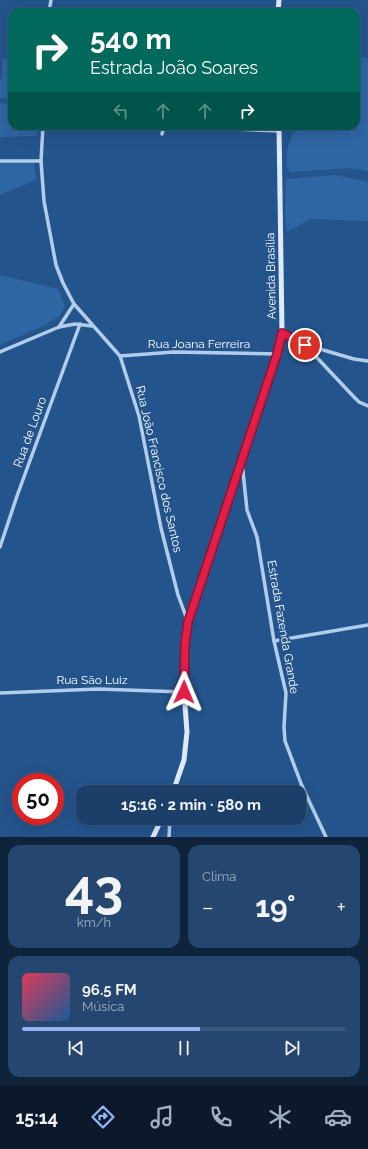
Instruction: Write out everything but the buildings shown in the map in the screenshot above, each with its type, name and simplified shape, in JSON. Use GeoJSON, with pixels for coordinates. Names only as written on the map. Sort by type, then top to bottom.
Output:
{"type":"FeatureCollection","features":[{"type":"Feature","properties":{"kind":"main road","name":"Avenida Brasília"},"geometry":{"type":"LineString","coordinates":[[176,785],[184,760],[187,732],[184,692],[185,644],[188,622],[277,354],[282,333],[279,130]]}},
{"type":"Feature","properties":{"kind":"main road"},"geometry":{"type":"LineString","coordinates":[[153,837],[159,825]]}},
{"type":"Feature","properties":{"kind":"street","name":"Rua João Francisco dos Santos"},"geometry":{"type":"LineString","coordinates":[[43,130],[41,161],[45,206],[56,265],[74,304],[120,356],[139,416],[161,528],[178,595],[188,622]]}},
{"type":"Feature","properties":{"kind":"street"},"geometry":{"type":"LineString","coordinates":[[162,134],[163,130]]}},
{"type":"Feature","properties":{"kind":"street"},"geometry":{"type":"LineString","coordinates":[[0,161],[41,161]]}},
{"type":"Feature","properties":{"kind":"street"},"geometry":{"type":"LineString","coordinates":[[59,327],[74,304]]}},
{"type":"Feature","properties":{"kind":"street"},"geometry":{"type":"LineString","coordinates":[[0,352],[59,327],[71,324],[92,326]]}},
{"type":"Feature","properties":{"kind":"street","name":"Rua de Louro"},"geometry":{"type":"LineString","coordinates":[[0,547],[17,496],[80,324]]}},
{"type":"Feature","properties":{"kind":"street"},"geometry":{"type":"LineString","coordinates":[[282,333],[305,345],[354,359],[368,361]]}},
{"type":"Feature","properties":{"kind":"street"},"geometry":{"type":"LineString","coordinates":[[305,345],[359,402],[368,406]]}},
{"type":"Feature","properties":{"kind":"street","name":"Rua Joana Ferreira"},"geometry":{"type":"LineString","coordinates":[[120,356],[174,352],[277,354]]}},
{"type":"Feature","properties":{"kind":"street","name":"Estrada Fazenda Grande"},"geometry":{"type":"LineString","coordinates":[[242,461],[247,507],[257,537],[274,642],[282,669],[287,697],[284,727],[285,741],[302,785]]}},
{"type":"Feature","properties":{"kind":"street"},"geometry":{"type":"LineString","coordinates":[[274,642],[368,625]]}},
{"type":"Feature","properties":{"kind":"street","name":"Rua São Luiz"},"geometry":{"type":"LineString","coordinates":[[0,693],[98,689],[184,692]]}},
{"type":"Feature","properties":{"kind":"street","name":"Estrada Fazenda Grande"},"geometry":{"type":"LineString","coordinates":[[306,794],[326,837]]}},
{"type":"Feature","properties":{"kind":"street"},"geometry":{"type":"LineString","coordinates":[[169,837],[170,825]]}},
{"type":"Feature","properties":{"kind":"shaded area"},"geometry":{"type":"Polygon","coordinates":[[[360,57],[368,58],[368,171],[349,168],[291,172],[287,169],[287,151],[292,135],[299,130],[360,130],[360,57]]]}},
{"type":"Feature","properties":{"kind":"shaded area"},"geometry":{"type":"Polygon","coordinates":[[[3,58],[8,59],[8,99],[0,98],[0,79],[2,79],[3,58]]]}},
{"type":"Feature","properties":{"kind":"shaded area"},"geometry":{"type":"Polygon","coordinates":[[[0,103],[8,104],[8,130],[37,130],[37,136],[0,137],[0,103]]]}},
{"type":"Feature","properties":{"kind":"shaded area"},"geometry":{"type":"Polygon","coordinates":[[[0,162],[34,162],[36,180],[0,195],[0,162]]]}},
{"type":"Feature","properties":{"kind":"shaded area"},"geometry":{"type":"Polygon","coordinates":[[[336,175],[368,182],[368,221],[311,219],[287,232],[285,217],[286,179],[336,175]]]}},
{"type":"Feature","properties":{"kind":"shaded area"},"geometry":{"type":"Polygon","coordinates":[[[0,276],[58,289],[65,306],[59,316],[45,325],[0,345],[0,276]]]}},
{"type":"Feature","properties":{"kind":"route"},"geometry":{"type":"LineString","coordinates":[[184,692],[185,644],[188,622],[277,354],[282,333],[305,345]]}}]}
